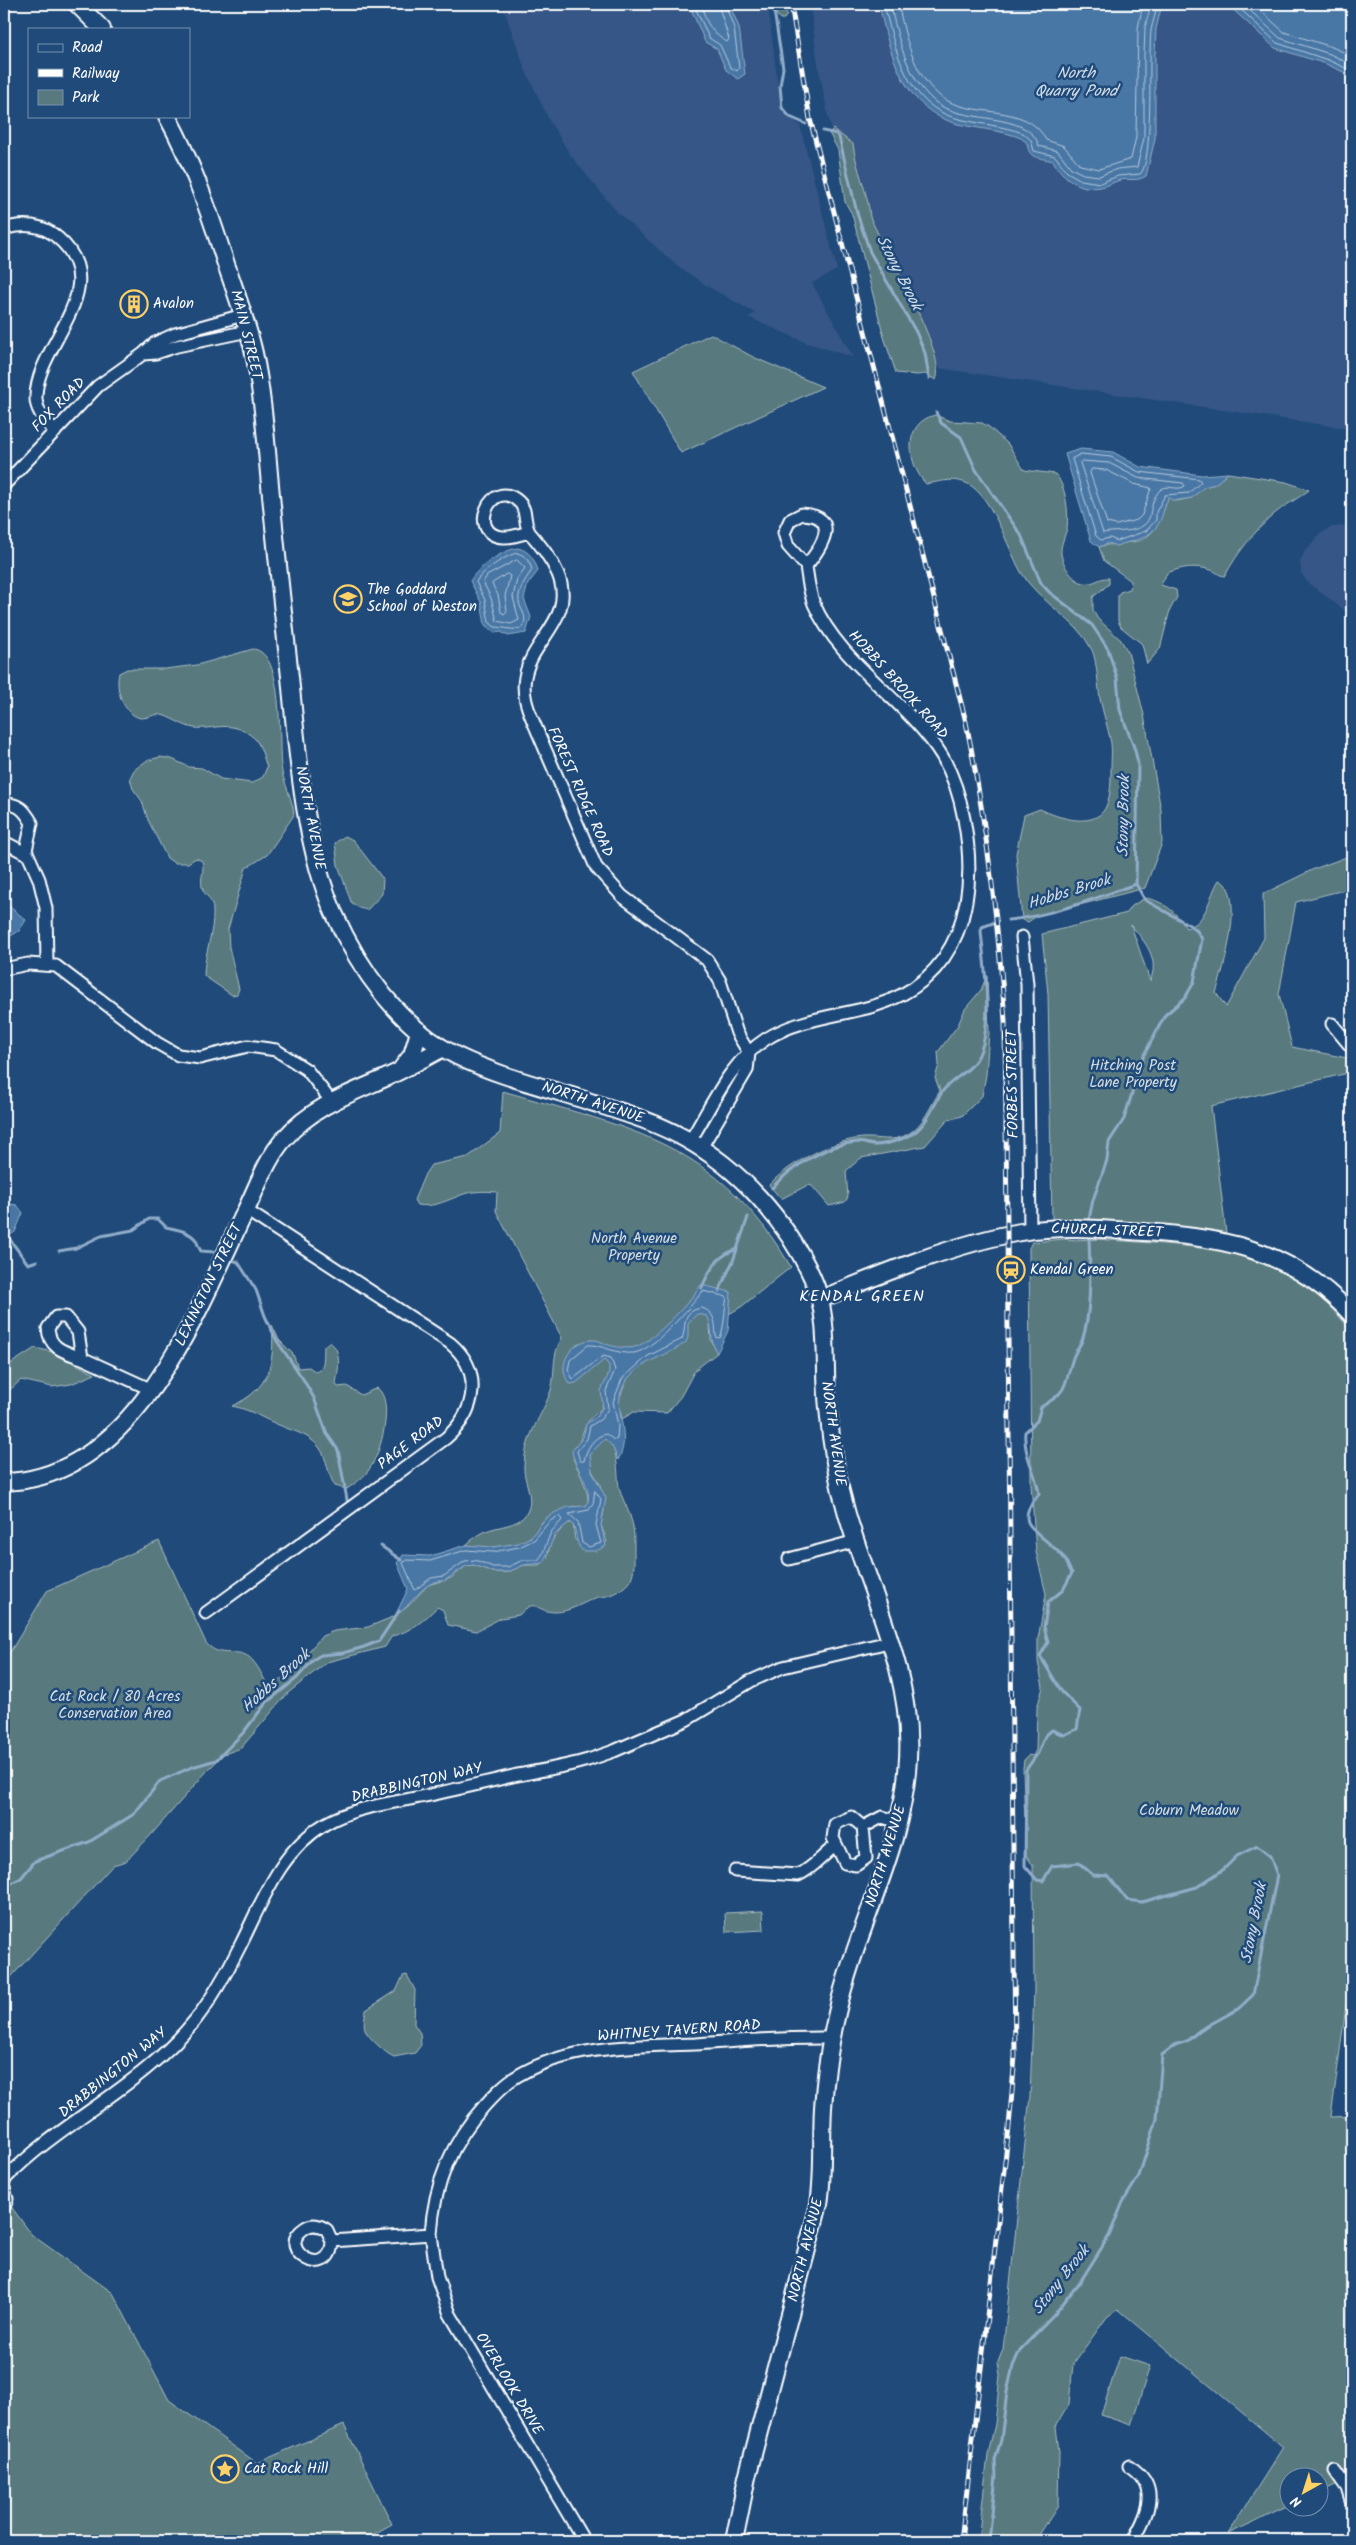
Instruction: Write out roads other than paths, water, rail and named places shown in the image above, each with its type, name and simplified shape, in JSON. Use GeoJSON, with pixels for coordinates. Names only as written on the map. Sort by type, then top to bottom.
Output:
{"type":"FeatureCollection","features":[{"type":"Feature","properties":{"kind":"main road"},"geometry":{"type":"LineString","coordinates":[[78,4],[101,28]]}},
{"type":"Feature","properties":{"kind":"main road","name":"MAIN STREET"},"geometry":{"type":"LineString","coordinates":[[167,118],[200,187],[248,331],[258,380],[278,565]]}},
{"type":"Feature","properties":{"kind":"main road","name":"NORTH AVENUE"},"geometry":{"type":"LineString","coordinates":[[278,565],[299,761],[313,846],[322,882],[341,928],[364,967],[398,1012],[419,1032],[443,1048],[487,1068],[651,1122],[696,1145],[738,1177],[768,1209],[801,1255],[821,1299],[825,1323],[826,1386],[833,1450],[842,1496],[890,1642],[905,1702],[908,1737],[905,1789],[898,1822],[838,2007],[823,2108],[824,2158],[819,2204],[747,2477],[734,2541]]}},
{"type":"Feature","properties":{"kind":"main road"},"geometry":{"type":"LineString","coordinates":[[400,1070],[412,1056],[419,1032]]}},
{"type":"Feature","properties":{"kind":"main road","name":"LEXINGTON STREET"},"geometry":{"type":"LineString","coordinates":[[4,1482],[39,1477],[85,1455],[119,1427],[150,1390],[184,1340],[269,1162],[281,1143],[301,1122],[331,1102],[443,1048]]}},
{"type":"Feature","properties":{"kind":"main road","name":"CHURCH STREET"},"geometry":{"type":"LineString","coordinates":[[821,1299],[894,1270],[989,1239],[1030,1230],[1082,1228],[1204,1237],[1259,1250],[1306,1273],[1339,1301],[1352,1315]]}},
{"type":"Feature","properties":{"kind":"street"},"geometry":{"type":"LineString","coordinates":[[4,229],[25,225],[48,231],[63,242],[76,263],[79,280],[76,296],[43,370],[36,396],[39,412],[55,432]]}},
{"type":"Feature","properties":{"kind":"street","name":"FOX ROAD"},"geometry":{"type":"LineString","coordinates":[[4,485],[98,386],[143,354],[151,345],[165,338],[243,315]]}},
{"type":"Feature","properties":{"kind":"street","name":"FOX ROAD"},"geometry":{"type":"LineString","coordinates":[[143,354],[156,353],[177,346],[248,331]]}},
{"type":"Feature","properties":{"kind":"street"},"geometry":{"type":"LineString","coordinates":[[802,514],[815,516],[824,526],[825,532],[823,545],[806,566],[788,546],[784,533],[790,520],[802,514]]}},
{"type":"Feature","properties":{"kind":"street","name":"FOREST RIDGE ROAD"},"geometry":{"type":"LineString","coordinates":[[529,532],[541,545],[555,568],[563,598],[558,614],[530,663],[525,676],[525,697],[533,722],[589,855],[600,873],[622,896],[686,942],[707,960],[720,980],[737,1033],[749,1053]]}},
{"type":"Feature","properties":{"kind":"street","name":"HOBBS BROOK ROAD"},"geometry":{"type":"LineString","coordinates":[[749,1053],[767,1038],[782,1031],[882,1004],[916,986],[936,968],[952,945],[960,928],[968,892],[970,874],[966,832],[956,787],[947,766],[920,728],[827,627],[812,598],[806,566]]}},
{"type":"Feature","properties":{"kind":"street"},"geometry":{"type":"LineString","coordinates":[[4,804],[18,805],[32,823],[27,854],[38,879],[46,908],[47,964]]}},
{"type":"Feature","properties":{"kind":"street"},"geometry":{"type":"LineString","coordinates":[[4,842],[27,854]]}},
{"type":"Feature","properties":{"kind":"street","name":"FORBES STREET"},"geometry":{"type":"LineString","coordinates":[[1022,937],[1027,984],[1030,1230]]}},
{"type":"Feature","properties":{"kind":"street"},"geometry":{"type":"LineString","coordinates":[[4,969],[28,964],[47,964],[64,971],[156,1043],[178,1055],[200,1058],[240,1047],[271,1048],[285,1054],[307,1070],[331,1102]]}},
{"type":"Feature","properties":{"kind":"street"},"geometry":{"type":"LineString","coordinates":[[1332,1024],[1352,1048]]}},
{"type":"Feature","properties":{"kind":"street"},"geometry":{"type":"LineString","coordinates":[[696,1145],[747,1070],[749,1053]]}},
{"type":"Feature","properties":{"kind":"street","name":"PAGE ROAD"},"geometry":{"type":"LineString","coordinates":[[206,1613],[446,1438],[466,1415],[472,1395],[472,1383],[467,1367],[458,1351],[450,1343],[246,1210]]}},
{"type":"Feature","properties":{"kind":"street"},"geometry":{"type":"LineString","coordinates":[[82,1358],[150,1390]]}},
{"type":"Feature","properties":{"kind":"street"},"geometry":{"type":"LineString","coordinates":[[789,1558],[856,1541]]}},
{"type":"Feature","properties":{"kind":"street","name":"DRABBINGTON WAY"},"geometry":{"type":"LineString","coordinates":[[4,2180],[29,2158],[129,2083],[166,2053],[183,2035],[212,1998],[241,1944],[265,1891],[281,1867],[306,1839],[325,1824],[370,1807],[588,1760],[622,1748],[686,1720],[751,1681],[783,1666],[890,1642]]}},
{"type":"Feature","properties":{"kind":"street"},"geometry":{"type":"LineString","coordinates":[[851,1817],[863,1827],[866,1858],[856,1865],[845,1863],[835,1846],[833,1838],[836,1824],[851,1817]]}},
{"type":"Feature","properties":{"kind":"street"},"geometry":{"type":"LineString","coordinates":[[863,1827],[882,1817],[898,1822]]}},
{"type":"Feature","properties":{"kind":"street"},"geometry":{"type":"LineString","coordinates":[[735,1870],[798,1874],[808,1870],[816,1860],[835,1846]]}},
{"type":"Feature","properties":{"kind":"street","name":"WHITNEY TAVERN ROAD"},"geometry":{"type":"LineString","coordinates":[[431,2234],[436,2195],[442,2172],[464,2128],[495,2094],[518,2075],[552,2062],[600,2051],[652,2046],[832,2038]]}},
{"type":"Feature","properties":{"kind":"street"},"geometry":{"type":"LineString","coordinates":[[4,2188],[7,2199],[4,2207]]}},
{"type":"Feature","properties":{"kind":"street"},"geometry":{"type":"LineString","coordinates":[[332,2241],[431,2234]]}},
{"type":"Feature","properties":{"kind":"street","name":"OVERLOOK DRIVE"},"geometry":{"type":"LineString","coordinates":[[431,2234],[436,2277],[450,2314],[584,2541]]}},
{"type":"Feature","properties":{"kind":"street"},"geometry":{"type":"LineString","coordinates":[[1129,2466],[1139,2472],[1150,2488],[1150,2499],[1147,2509],[1133,2541]]}},
{"type":"Feature","properties":{"kind":"street"},"geometry":{"type":"LineString","coordinates":[[1335,2471],[1347,2488],[1352,2504]]}},
{"type":"Feature","properties":{"kind":"water"},"geometry":{"type":"Polygon","coordinates":[[[693,4],[729,4],[739,27],[745,74],[738,79],[726,70],[717,49],[705,42],[691,9],[693,4]]]}},
{"type":"Feature","properties":{"kind":"water","name":"North Quarry Pond"},"geometry":{"type":"Polygon","coordinates":[[[879,4],[1162,4],[1156,29],[1155,139],[1146,176],[1143,178],[1120,180],[1101,187],[1086,187],[1067,178],[1053,161],[1032,155],[1027,143],[1021,138],[998,131],[958,124],[939,117],[911,93],[902,77],[888,41],[879,4]]]}},
{"type":"Feature","properties":{"kind":"water"},"geometry":{"type":"Polygon","coordinates":[[[1227,4],[1352,4],[1352,76],[1326,64],[1275,48],[1227,4]]]}},
{"type":"Feature","properties":{"kind":"water"},"geometry":{"type":"Polygon","coordinates":[[[1081,449],[1113,452],[1140,467],[1202,475],[1228,473],[1215,484],[1204,487],[1192,498],[1173,501],[1169,497],[1159,523],[1155,529],[1145,536],[1116,546],[1109,543],[1099,547],[1091,541],[1065,454],[1081,449]]]}},
{"type":"Feature","properties":{"kind":"water"},"geometry":{"type":"Polygon","coordinates":[[[518,548],[526,551],[531,556],[538,571],[528,584],[524,599],[531,617],[526,633],[508,636],[501,632],[494,633],[485,625],[481,602],[470,581],[491,560],[505,552],[518,548]]]}},
{"type":"Feature","properties":{"kind":"water"},"geometry":{"type":"Polygon","coordinates":[[[4,902],[26,920],[19,931],[4,940],[4,902]]]}},
{"type":"Feature","properties":{"kind":"water"},"geometry":{"type":"Polygon","coordinates":[[[4,1203],[17,1205],[23,1213],[15,1232],[4,1239],[4,1203]]]}},
{"type":"Feature","properties":{"kind":"water"},"geometry":{"type":"Polygon","coordinates":[[[701,1285],[731,1292],[728,1331],[717,1353],[713,1344],[707,1316],[697,1314],[688,1323],[686,1342],[644,1365],[630,1376],[623,1386],[620,1407],[624,1439],[618,1460],[612,1446],[605,1439],[590,1454],[592,1471],[606,1498],[601,1525],[606,1546],[596,1551],[583,1551],[578,1544],[573,1525],[570,1522],[555,1534],[543,1563],[524,1565],[508,1572],[493,1572],[474,1565],[466,1566],[444,1581],[437,1581],[424,1588],[395,1616],[408,1589],[397,1563],[403,1555],[430,1556],[466,1545],[493,1547],[518,1543],[531,1537],[545,1519],[554,1513],[568,1507],[586,1506],[588,1493],[572,1451],[583,1437],[586,1424],[597,1416],[603,1407],[601,1391],[609,1373],[609,1365],[604,1360],[576,1383],[570,1384],[564,1369],[568,1354],[573,1348],[587,1341],[597,1340],[612,1346],[626,1348],[642,1344],[671,1320],[701,1285]]]}},
{"type":"Feature","properties":{"kind":"waterway","name":"Stony Brook"},"geometry":{"type":"LineString","coordinates":[[773,4],[783,68],[780,86],[782,108],[790,117],[806,124]]}},
{"type":"Feature","properties":{"kind":"waterway","name":"Stony Brook"},"geometry":{"type":"LineString","coordinates":[[823,131],[837,134],[839,137],[857,213],[870,252],[916,332],[925,353],[929,378]]}},
{"type":"Feature","properties":{"kind":"waterway","name":"Stony Brook"},"geometry":{"type":"LineString","coordinates":[[936,412],[941,423],[961,437],[976,470],[1021,535],[1041,583],[1049,592],[1092,625],[1108,649],[1117,678],[1120,710],[1135,750],[1138,764],[1136,884],[1145,900],[1191,926],[1202,939],[1194,982],[1185,998],[1165,1015],[1144,1055],[1124,1119],[1109,1142],[1107,1160],[1093,1200],[1088,1224]]}},
{"type":"Feature","properties":{"kind":"waterway","name":"Hobbs Brook"},"geometry":{"type":"LineString","coordinates":[[1008,920],[1057,911],[1136,884]]}},
{"type":"Feature","properties":{"kind":"waterway","name":"Hobbs Brook"},"geometry":{"type":"LineString","coordinates":[[772,1188],[799,1165],[834,1147],[857,1142],[875,1145],[888,1143],[916,1132],[926,1120],[945,1088],[973,1064],[980,1052],[986,1019],[986,981],[981,931],[982,927],[993,923]]}},
{"type":"Feature","properties":{"kind":"waterway","name":"Hobbs Brook"},"geometry":{"type":"LineString","coordinates":[[719,1291],[733,1261],[748,1217]]}},
{"type":"Feature","properties":{"kind":"waterway"},"geometry":{"type":"LineString","coordinates":[[59,1251],[76,1248],[101,1236],[133,1230],[149,1219],[158,1219],[166,1227],[190,1234],[196,1240],[201,1251],[215,1252]]}},
{"type":"Feature","properties":{"kind":"waterway"},"geometry":{"type":"LineString","coordinates":[[8,1237],[28,1264],[37,1261]]}},
{"type":"Feature","properties":{"kind":"waterway","name":"Stony Brook"},"geometry":{"type":"LineString","coordinates":[[989,2541],[996,2476],[995,2460],[1001,2440],[1007,2392],[1013,2366],[1020,2350],[1054,2315],[1082,2279],[1109,2236],[1123,2202],[1139,2176],[1157,2119],[1162,2055],[1175,2045],[1187,2041],[1200,2030],[1238,2009],[1253,1995],[1277,1875],[1270,1856],[1257,1846],[1237,1856],[1224,1869],[1197,1887],[1142,1902],[1127,1900],[1108,1876],[1093,1875],[1079,1863],[1052,1866],[1043,1881],[1037,1880],[1025,1866],[1026,1770],[1038,1753],[1045,1736],[1052,1730],[1064,1735],[1077,1729],[1080,1710],[1062,1692],[1040,1656],[1048,1642],[1044,1627],[1048,1602],[1063,1590],[1072,1573],[1065,1559],[1028,1522],[1028,1510],[1039,1494],[1026,1448],[1025,1432],[1037,1421],[1041,1407],[1061,1392],[1074,1356],[1082,1341],[1089,1304],[1089,1237]]}},
{"type":"Feature","properties":{"kind":"waterway"},"geometry":{"type":"LineString","coordinates":[[702,1288],[714,1265],[729,1252],[735,1250]]}},
{"type":"Feature","properties":{"kind":"waterway"},"geometry":{"type":"LineString","coordinates":[[229,1259],[238,1262],[256,1290],[265,1316],[277,1341],[314,1398],[327,1434],[338,1450],[347,1500]]}},
{"type":"Feature","properties":{"kind":"waterway"},"geometry":{"type":"LineString","coordinates":[[381,1546],[401,1560]]}},
{"type":"Feature","properties":{"kind":"waterway","name":"Hobbs Brook"},"geometry":{"type":"LineString","coordinates":[[4,1887],[21,1878],[35,1861],[89,1842],[134,1814],[160,1781],[192,1767],[216,1760],[243,1733],[266,1703],[297,1678],[314,1659],[321,1655],[343,1653],[379,1641],[399,1611]]}},
{"type":"Feature","properties":{"kind":"railway"},"geometry":{"type":"LineString","coordinates":[[791,4],[810,119],[966,722],[980,796],[990,871],[1005,1021],[1015,2056],[1009,2127],[961,2541]]}},
{"type":"Feature","properties":{"kind":"place","name":"Avalon"},"geometry":{"type":"Point","coordinates":[134,304]}},
{"type":"Feature","properties":{"kind":"place","name":"The Goddard School of Weston"},"geometry":{"type":"Point","coordinates":[348,599]}},
{"type":"Feature","properties":{"kind":"place","name":"Kendal Green"},"geometry":{"type":"Point","coordinates":[1011,1270]}},
{"type":"Feature","properties":{"kind":"place","name":"Cat Rock Hill"},"geometry":{"type":"Point","coordinates":[225,2469]}},
{"type":"Feature","properties":{"kind":"district","name":"KENDAL GREEN"},"geometry":{"type":"Point","coordinates":[862,1296]}},
{"type":"Feature","properties":{"kind":"park label","name":"Hitching Post Lane Property"},"geometry":{"type":"Point","coordinates":[1133,1074]}},
{"type":"Feature","properties":{"kind":"park label","name":"North Avenue Property"},"geometry":{"type":"Point","coordinates":[634,1248]}},
{"type":"Feature","properties":{"kind":"park label","name":"Cat Rock / 80 Acres Conservation Area"},"geometry":{"type":"Point","coordinates":[115,1706]}},
{"type":"Feature","properties":{"kind":"park label","name":"Coburn Meadow"},"geometry":{"type":"Point","coordinates":[1189,1811]}}]}
